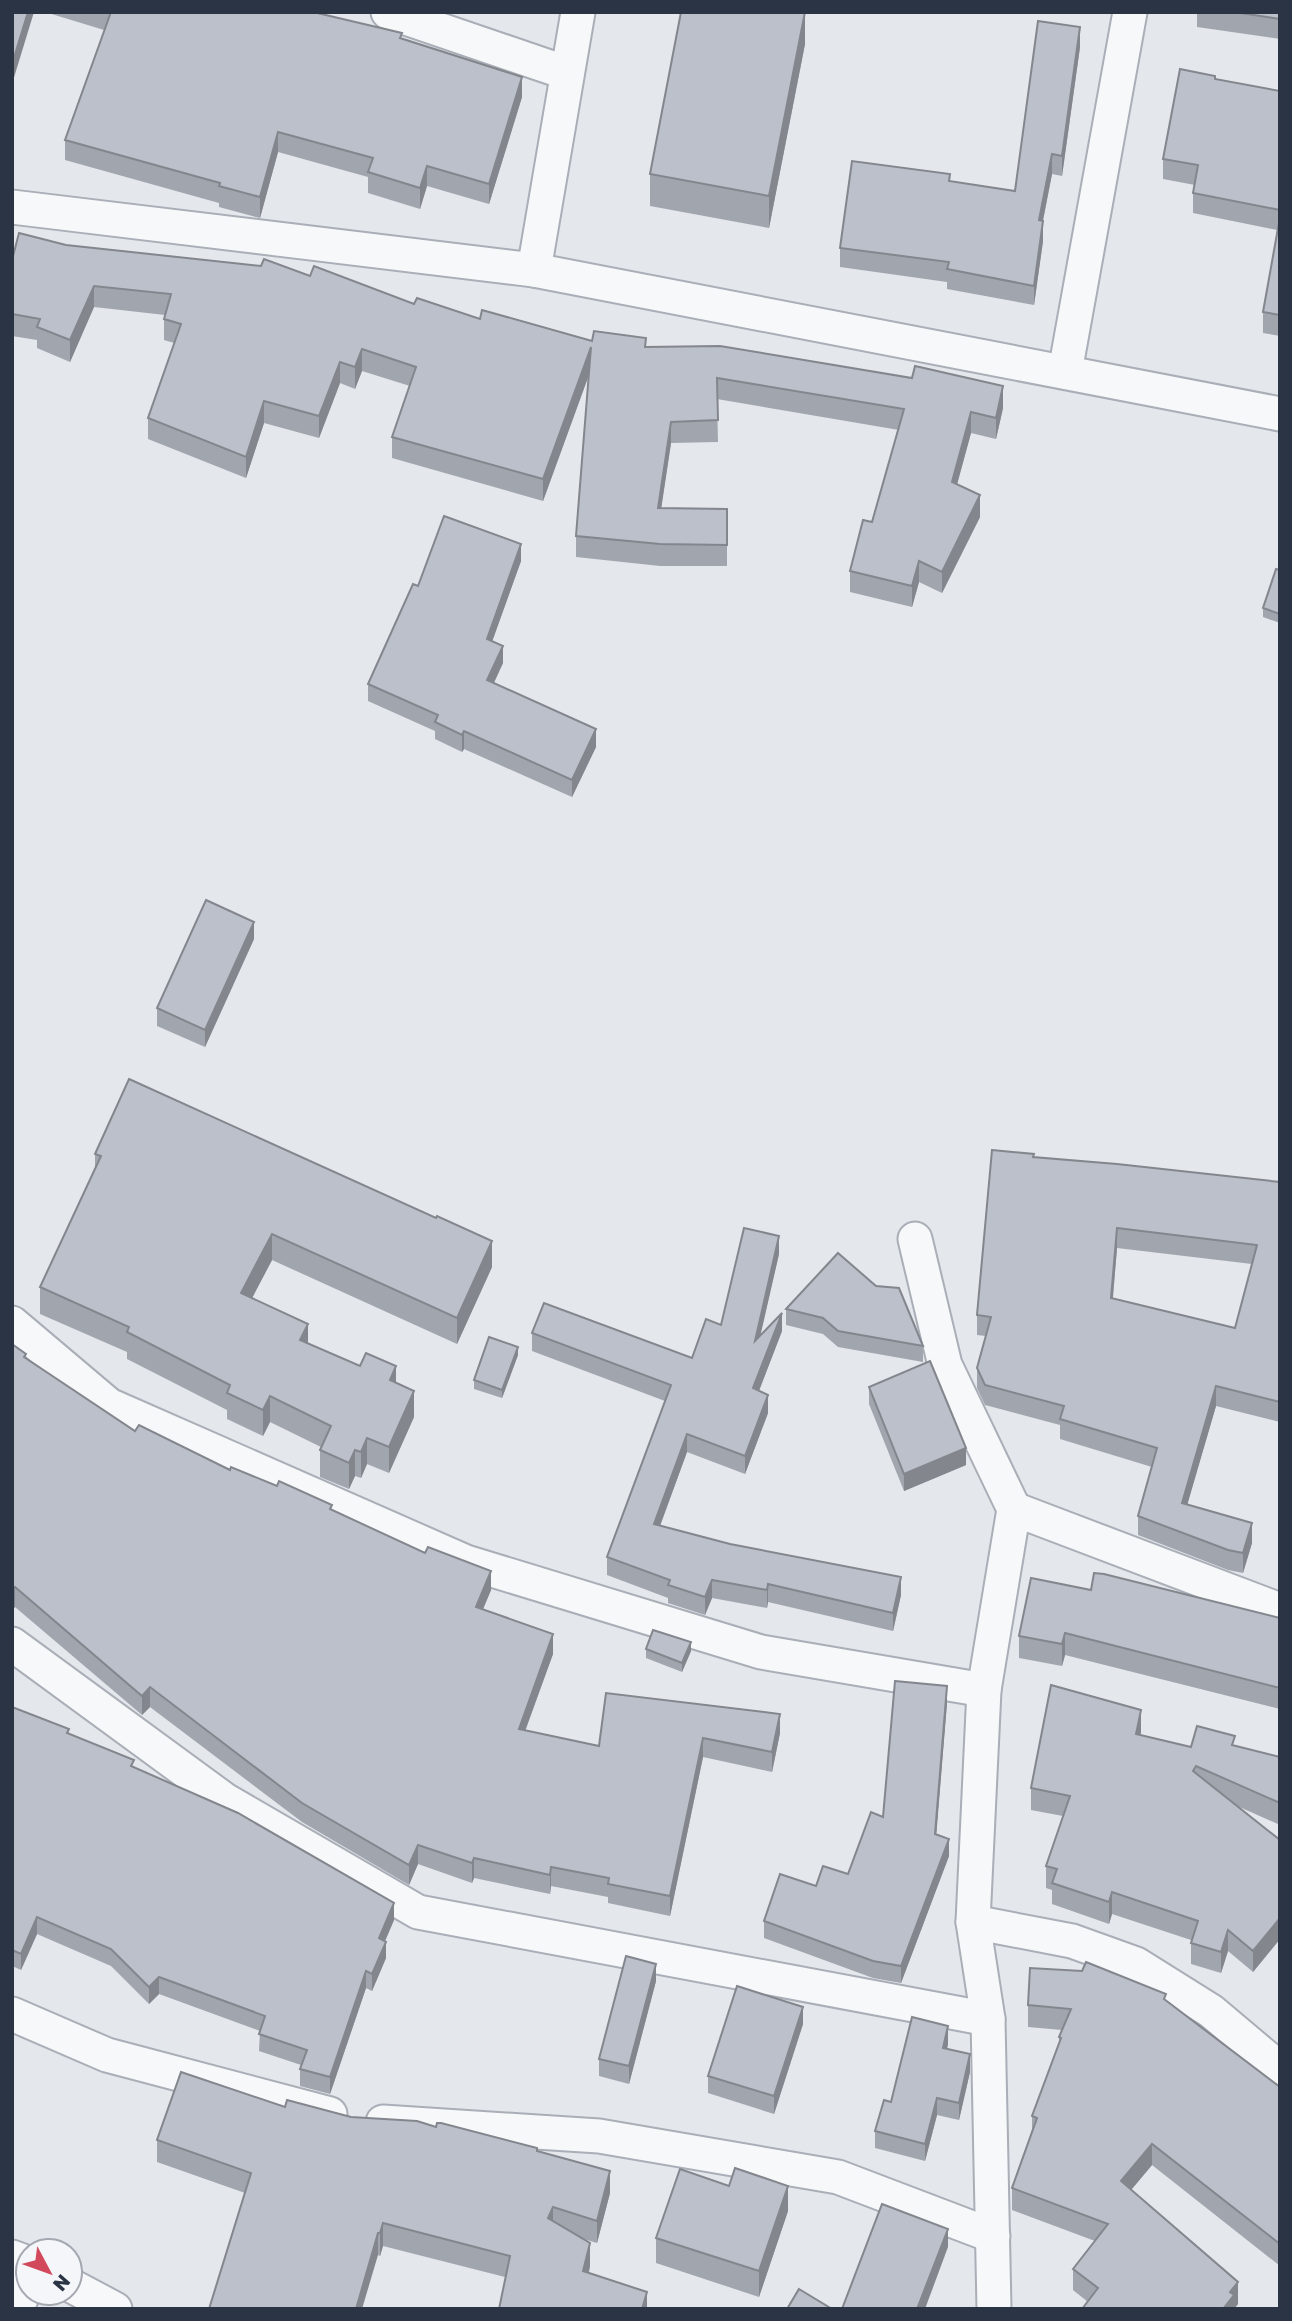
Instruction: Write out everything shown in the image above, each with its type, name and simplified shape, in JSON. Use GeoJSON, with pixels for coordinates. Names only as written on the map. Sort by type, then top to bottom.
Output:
{"type":"FeatureCollection","features":[{"type":"Feature","properties":{"kind":"street"},"geometry":{"type":"LineString","coordinates":[[388,12],[567,73]]}},
{"type":"Feature","properties":{"kind":"street"},"geometry":{"type":"LineString","coordinates":[[534,270],[578,12]]}},
{"type":"Feature","properties":{"kind":"street"},"geometry":{"type":"LineString","coordinates":[[1065,372],[1129,12]]}},
{"type":"Feature","properties":{"kind":"street"},"geometry":{"type":"LineString","coordinates":[[12,206],[534,270],[1280,414]]}},
{"type":"Feature","properties":{"kind":"street"},"geometry":{"type":"LineString","coordinates":[[915,1240],[946,1365],[1014,1509],[984,1690],[973,1922],[988,2019],[994,2309]]}},
{"type":"Feature","properties":{"kind":"street"},"geometry":{"type":"LineString","coordinates":[[12,1323],[109,1405],[466,1562],[761,1652],[984,1690]]}},
{"type":"Feature","properties":{"kind":"street"},"geometry":{"type":"LineString","coordinates":[[1014,1509],[1280,1609]]}},
{"type":"Feature","properties":{"kind":"street"},"geometry":{"type":"LineString","coordinates":[[12,1644],[225,1800],[418,1912],[988,2019]]}},
{"type":"Feature","properties":{"kind":"street"},"geometry":{"type":"LineString","coordinates":[[973,1922],[1072,1941],[1136,1964],[1211,2011],[1280,2069]]}},
{"type":"Feature","properties":{"kind":"street"},"geometry":{"type":"LineString","coordinates":[[12,2014],[107,2055],[352,2120],[600,2136],[838,2177],[993,2236]]}},
{"type":"Feature","properties":{"kind":"street"},"geometry":{"type":"LineString","coordinates":[[84,2292],[115,2309]]}},
{"type":"Feature","properties":{"kind":"building"},"geometry":{"type":"Polygon","coordinates":[[[12,12],[28,12],[12,64],[12,12]]]}},
{"type":"Feature","properties":{"kind":"building"},"geometry":{"type":"Polygon","coordinates":[[[111,12],[313,12],[402,33],[400,38],[522,77],[489,184],[427,166],[420,188],[368,172],[373,158],[278,132],[260,197],[219,186],[220,183],[65,140],[111,12]]]}},
{"type":"Feature","properties":{"kind":"building"},"geometry":{"type":"Polygon","coordinates":[[[681,12],[805,12],[769,196],[650,174],[681,12]]]}},
{"type":"Feature","properties":{"kind":"building"},"geometry":{"type":"Polygon","coordinates":[[[1234,12],[1280,12],[1280,19],[1234,12]]]}},
{"type":"Feature","properties":{"kind":"building"},"geometry":{"type":"Polygon","coordinates":[[[1038,21],[1080,27],[1062,156],[1052,154],[1039,220],[1043,221],[1034,286],[947,269],[949,262],[840,248],[852,161],[950,174],[949,181],[1015,191],[1038,21]]]}},
{"type":"Feature","properties":{"kind":"building"},"geometry":{"type":"Polygon","coordinates":[[[1180,69],[1215,76],[1215,79],[1280,91],[1280,210],[1193,193],[1198,165],[1163,159],[1180,69]]]}},
{"type":"Feature","properties":{"kind":"building"},"geometry":{"type":"Polygon","coordinates":[[[1280,217],[1280,315],[1263,312],[1280,217]]]}},
{"type":"Feature","properties":{"kind":"building"},"geometry":{"type":"Polygon","coordinates":[[[19,233],[66,245],[261,266],[264,259],[310,276],[314,266],[414,304],[417,298],[480,319],[482,310],[592,341],[594,331],[646,338],[645,347],[720,346],[912,378],[915,366],[1003,386],[996,418],[971,412],[952,482],[980,495],[942,572],[919,561],[912,586],[850,571],[863,520],[872,522],[904,409],[717,378],[718,420],[671,422],[658,508],[727,509],[727,545],[660,544],[576,536],[591,347],[543,479],[392,437],[416,367],[362,349],[355,367],[340,362],[319,416],[264,401],[246,457],[148,418],[181,324],[164,319],[171,294],[94,286],[70,340],[37,327],[40,319],[12,314],[12,260],[19,233]]]}},
{"type":"Feature","properties":{"kind":"building"},"geometry":{"type":"Polygon","coordinates":[[[444,516],[521,544],[487,639],[503,646],[487,680],[596,729],[572,780],[464,731],[462,735],[435,722],[438,715],[368,684],[413,584],[418,586],[444,516]]]}},
{"type":"Feature","properties":{"kind":"building"},"geometry":{"type":"Polygon","coordinates":[[[1276,569],[1280,570],[1280,614],[1263,608],[1276,569]]]}},
{"type":"Feature","properties":{"kind":"building"},"geometry":{"type":"Polygon","coordinates":[[[206,900],[254,922],[205,1030],[157,1008],[206,900]]]}},
{"type":"Feature","properties":{"kind":"building"},"geometry":{"type":"Polygon","coordinates":[[[129,1079],[492,1241],[457,1318],[272,1234],[241,1293],[308,1324],[300,1340],[360,1366],[366,1353],[396,1366],[390,1380],[414,1391],[389,1447],[367,1438],[361,1452],[355,1450],[349,1463],[320,1450],[331,1426],[270,1396],[263,1410],[227,1393],[230,1385],[127,1332],[129,1327],[40,1287],[101,1156],[95,1154],[129,1079]]]}},
{"type":"Feature","properties":{"kind":"building"},"geometry":{"type":"Polygon","coordinates":[[[992,1150],[1034,1154],[1033,1157],[1280,1182],[1280,1402],[1216,1386],[1182,1503],[1252,1523],[1243,1553],[1228,1550],[1138,1516],[1157,1448],[1060,1419],[1064,1406],[985,1385],[977,1368],[991,1317],[977,1315],[992,1150]],[[1117,1228],[1111,1298],[1235,1328],[1257,1245],[1117,1228]]]}},
{"type":"Feature","properties":{"kind":"building"},"geometry":{"type":"Polygon","coordinates":[[[744,1228],[779,1236],[755,1341],[782,1313],[753,1388],[768,1395],[745,1456],[687,1434],[654,1524],[730,1544],[901,1577],[893,1613],[768,1584],[767,1590],[712,1580],[705,1597],[668,1585],[670,1580],[607,1557],[671,1385],[532,1333],[544,1303],[692,1358],[706,1319],[721,1325],[744,1228]]]}},
{"type":"Feature","properties":{"kind":"building"},"geometry":{"type":"Polygon","coordinates":[[[838,1253],[876,1286],[899,1288],[923,1346],[838,1331],[823,1318],[786,1309],[838,1253]]]}},
{"type":"Feature","properties":{"kind":"building"},"geometry":{"type":"Polygon","coordinates":[[[489,1337],[518,1347],[502,1390],[474,1380],[489,1337]]]}},
{"type":"Feature","properties":{"kind":"building"},"geometry":{"type":"Polygon","coordinates":[[[12,1344],[26,1354],[24,1357],[135,1431],[139,1425],[230,1470],[231,1467],[277,1486],[279,1481],[332,1505],[330,1509],[425,1553],[428,1547],[491,1571],[476,1607],[553,1634],[519,1729],[599,1746],[606,1693],[780,1714],[772,1752],[703,1738],[670,1896],[608,1884],[609,1878],[551,1867],[550,1875],[474,1858],[472,1863],[418,1845],[409,1865],[302,1803],[150,1687],[142,1696],[15,1587],[12,1591],[12,1344]]]}},
{"type":"Feature","properties":{"kind":"building"},"geometry":{"type":"Polygon","coordinates":[[[930,1361],[966,1448],[904,1474],[869,1387],[930,1361]]]}},
{"type":"Feature","properties":{"kind":"building"},"geometry":{"type":"Polygon","coordinates":[[[1094,1573],[1280,1618],[1280,1688],[1065,1633],[1062,1644],[1019,1636],[1031,1578],[1091,1590],[1094,1573]]]}},
{"type":"Feature","properties":{"kind":"building"},"geometry":{"type":"Polygon","coordinates":[[[653,1630],[691,1642],[682,1663],[646,1649],[653,1630]]]}},
{"type":"Feature","properties":{"kind":"building"},"geometry":{"type":"Polygon","coordinates":[[[895,1681],[947,1686],[935,1834],[949,1839],[901,1966],[873,1961],[764,1921],[780,1874],[816,1886],[823,1866],[848,1874],[871,1812],[883,1817],[895,1681]]]}},
{"type":"Feature","properties":{"kind":"building"},"geometry":{"type":"Polygon","coordinates":[[[1051,1685],[1141,1710],[1136,1734],[1191,1747],[1197,1726],[1235,1736],[1232,1745],[1280,1757],[1280,1803],[1196,1766],[1193,1771],[1280,1840],[1280,1918],[1253,1951],[1228,1930],[1221,1952],[1191,1943],[1198,1921],[1112,1892],[1109,1902],[1052,1883],[1057,1869],[1046,1866],[1070,1796],[1031,1788],[1051,1685]]]}},
{"type":"Feature","properties":{"kind":"building"},"geometry":{"type":"Polygon","coordinates":[[[12,1707],[69,1729],[67,1733],[134,1760],[131,1766],[238,1813],[394,1903],[379,1938],[386,1942],[372,1974],[366,1971],[330,2077],[300,2069],[307,2050],[259,2034],[265,2016],[159,1977],[149,1987],[111,1949],[37,1917],[21,1954],[12,1950],[12,1707]]]}},
{"type":"Feature","properties":{"kind":"building"},"geometry":{"type":"Polygon","coordinates":[[[626,1956],[656,1964],[629,2066],[599,2059],[626,1956]]]}},
{"type":"Feature","properties":{"kind":"building"},"geometry":{"type":"Polygon","coordinates":[[[1086,1962],[1166,1994],[1164,1999],[1280,2087],[1280,2244],[1152,2144],[1121,2181],[1238,2282],[1230,2292],[1234,2295],[1223,2309],[1082,2309],[1098,2288],[1073,2269],[1108,2224],[1012,2188],[1037,2118],[1032,2116],[1071,2009],[1028,2005],[1030,1968],[1082,1971],[1086,1962]]]}},
{"type":"Feature","properties":{"kind":"building"},"geometry":{"type":"Polygon","coordinates":[[[737,1986],[803,2007],[774,2096],[708,2076],[737,1986]]]}},
{"type":"Feature","properties":{"kind":"building"},"geometry":{"type":"Polygon","coordinates":[[[912,2017],[948,2026],[943,2048],[970,2054],[959,2103],[937,2098],[925,2144],[875,2131],[884,2100],[891,2102],[912,2017]]]}},
{"type":"Feature","properties":{"kind":"building"},"geometry":{"type":"Polygon","coordinates":[[[181,2072],[285,2107],[287,2100],[351,2117],[417,2121],[436,2127],[437,2123],[441,2123],[537,2148],[537,2151],[610,2171],[597,2221],[553,2207],[548,2218],[590,2243],[583,2271],[647,2292],[642,2309],[499,2309],[510,2256],[383,2223],[356,2309],[209,2309],[251,2173],[157,2140],[181,2072]]]}},
{"type":"Feature","properties":{"kind":"building"},"geometry":{"type":"Polygon","coordinates":[[[735,2168],[788,2186],[759,2271],[656,2238],[680,2169],[729,2186],[735,2168]]]}},
{"type":"Feature","properties":{"kind":"building"},"geometry":{"type":"Polygon","coordinates":[[[882,2204],[948,2229],[917,2309],[842,2309],[882,2204]]]}},
{"type":"Feature","properties":{"kind":"building"},"geometry":{"type":"Polygon","coordinates":[[[799,2289],[832,2309],[787,2309],[799,2289]]]}}]}
